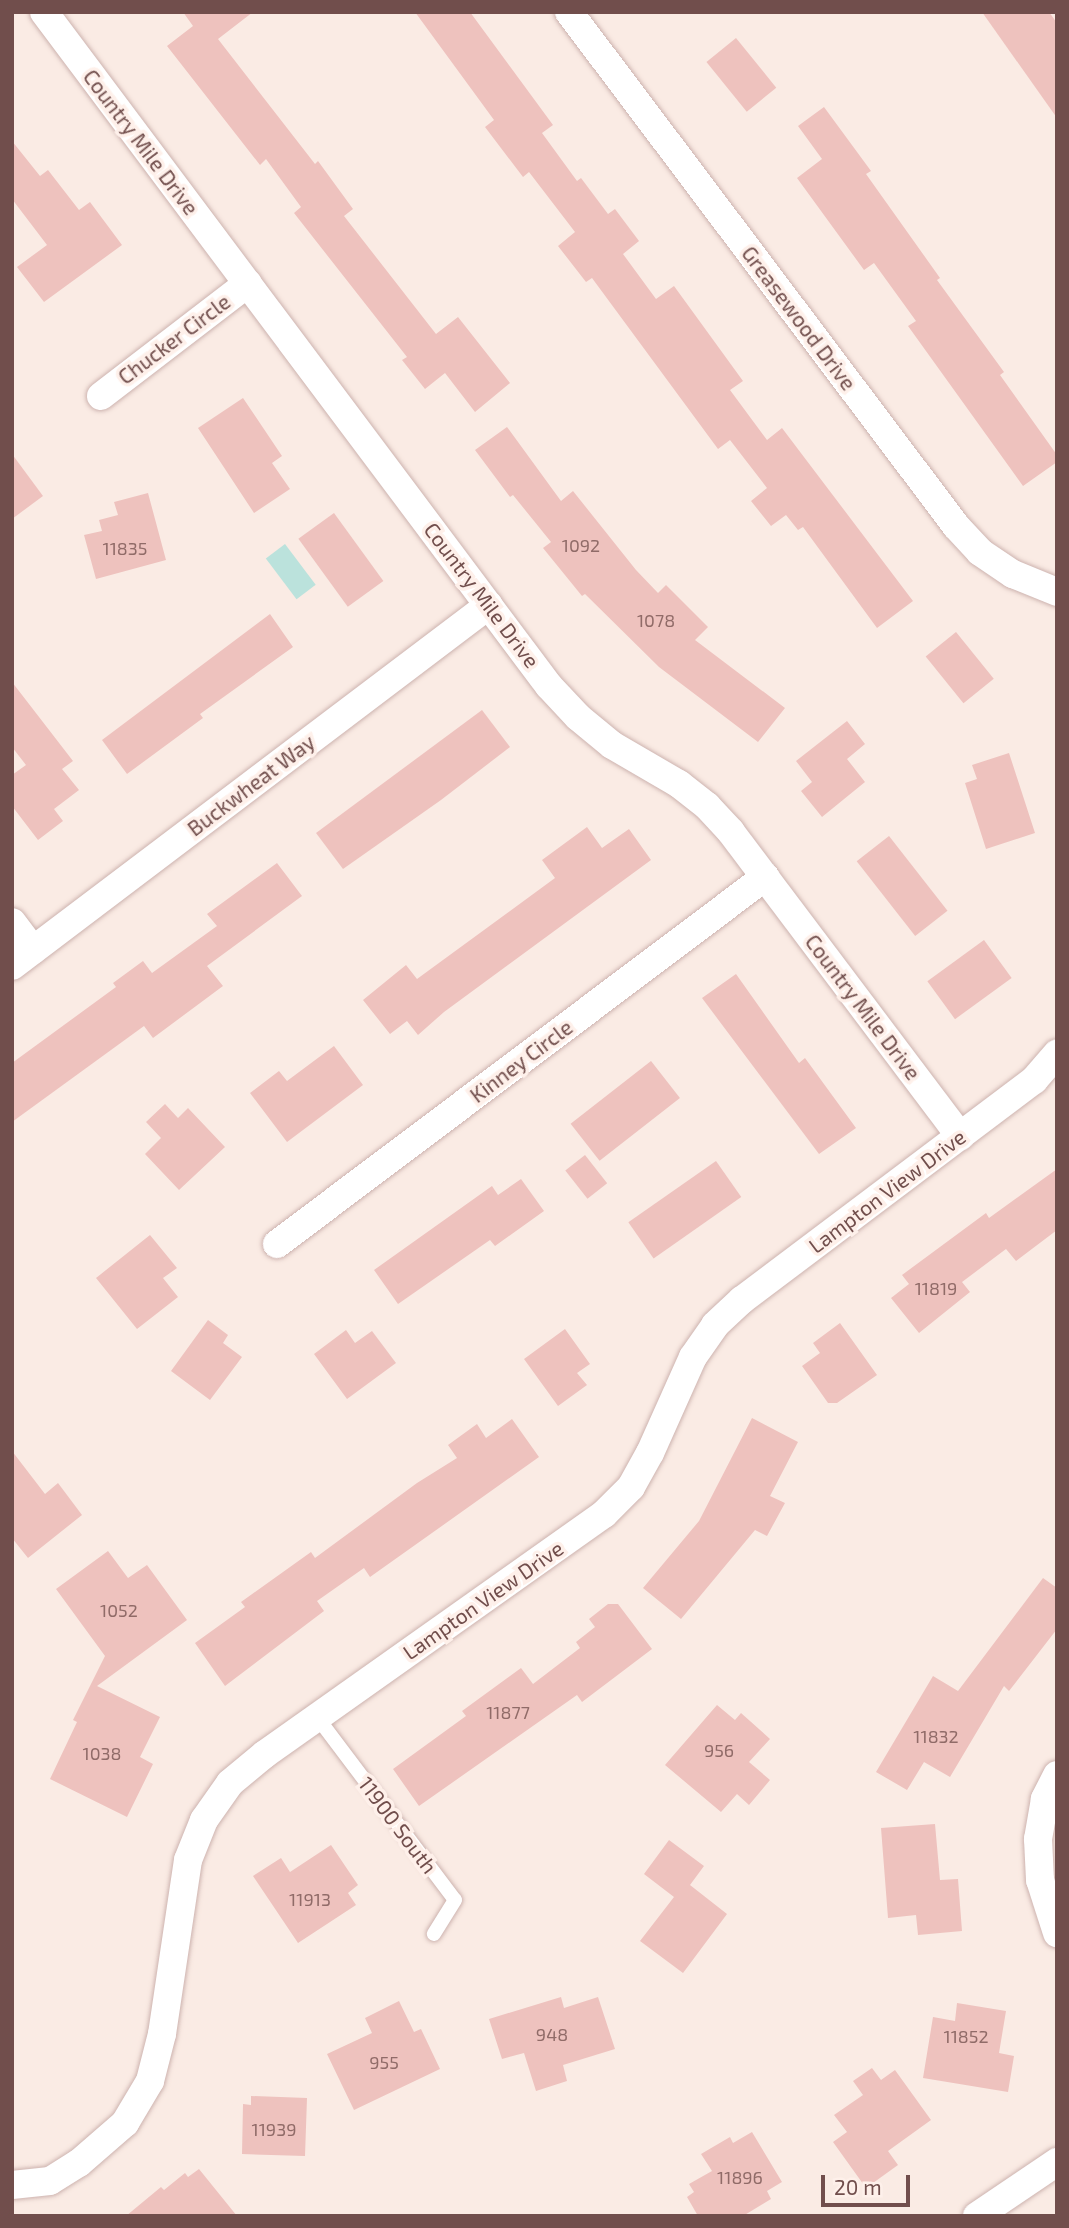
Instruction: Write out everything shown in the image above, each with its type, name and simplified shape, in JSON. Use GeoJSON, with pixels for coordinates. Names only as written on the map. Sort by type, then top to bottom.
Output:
{"type":"FeatureCollection","features":[{"type":"Feature","properties":{"kind":"street","name":"Country Mile Drive"},"geometry":{"type":"LineString","coordinates":[[44,12],[549,685],[578,717],[612,745],[679,784],[707,806],[765,877],[960,1136]]}},
{"type":"Feature","properties":{"kind":"street","name":"Greasewood Drive"},"geometry":{"type":"LineString","coordinates":[[569,12],[956,526],[980,552],[1013,574],[1057,592]]}},
{"type":"Feature","properties":{"kind":"street","name":"Chucker Circle"},"geometry":{"type":"LineString","coordinates":[[101,396],[248,283]]}},
{"type":"Feature","properties":{"kind":"street","name":"Buckwheat Way"},"geometry":{"type":"LineString","coordinates":[[23,958],[489,605]]}},
{"type":"Feature","properties":{"kind":"street","name":"Kinney Circle"},"geometry":{"type":"LineString","coordinates":[[277,1244],[765,877]]}},
{"type":"Feature","properties":{"kind":"street"},"geometry":{"type":"LineString","coordinates":[[12,922],[23,958]]}},
{"type":"Feature","properties":{"kind":"street","name":"Lampton View Drive"},"geometry":{"type":"LineString","coordinates":[[12,2185],[50,2181],[79,2163],[125,2123],[150,2081],[162,2035],[188,1860],[204,1819],[230,1783],[317,1717],[604,1514],[631,1487],[650,1453],[693,1357],[715,1325],[742,1300],[1034,1080],[1057,1054]]}},
{"type":"Feature","properties":{"kind":"street"},"geometry":{"type":"LineString","coordinates":[[1057,1775],[1045,1798],[1038,1839],[1040,1881],[1057,1933]]}},
{"type":"Feature","properties":{"kind":"street"},"geometry":{"type":"LineString","coordinates":[[977,2216],[1057,2162]]}},
{"type":"Feature","properties":{"kind":"lane","name":"11900 South"},"geometry":{"type":"LineString","coordinates":[[317,1717],[455,1900],[434,1934]]}},
{"type":"Feature","properties":{"kind":"water"},"geometry":{"type":"Polygon","coordinates":[[[285,544],[316,585],[297,599],[266,558],[285,544]]]}},
{"type":"Feature","properties":{"kind":"building"},"geometry":{"type":"Polygon","coordinates":[[[183,12],[253,12],[218,39],[315,164],[318,161],[353,209],[344,216],[436,334],[458,317],[510,383],[475,412],[445,373],[425,389],[402,360],[407,357],[294,213],[301,207],[266,159],[260,165],[167,46],[193,26],[183,12]]]}},
{"type":"Feature","properties":{"kind":"building"},"geometry":{"type":"Polygon","coordinates":[[[415,12],[470,12],[553,125],[542,133],[577,181],[581,178],[608,214],[615,209],[639,241],[623,254],[656,299],[674,286],[743,381],[730,390],[767,440],[782,428],[913,601],[877,628],[803,527],[798,530],[786,515],[771,526],[751,501],[767,488],[730,440],[718,449],[592,278],[586,282],[558,246],[575,232],[529,172],[523,177],[485,127],[494,120],[415,12]]]}},
{"type":"Feature","properties":{"kind":"building"},"geometry":{"type":"Polygon","coordinates":[[[982,12],[1049,12],[1057,23],[1057,118],[982,12]]]}},
{"type":"Feature","properties":{"kind":"building"},"geometry":{"type":"Polygon","coordinates":[[[736,38],[776,88],[747,112],[706,62],[736,38]]]}},
{"type":"Feature","properties":{"kind":"building"},"geometry":{"type":"Polygon","coordinates":[[[824,107],[871,171],[866,174],[940,278],[937,280],[1004,372],[1000,375],[1057,455],[1057,462],[1023,486],[908,326],[916,321],[874,263],[864,270],[797,178],[822,159],[798,126],[824,107]]]}},
{"type":"Feature","properties":{"kind":"building"},"geometry":{"type":"Polygon","coordinates":[[[12,141],[40,176],[48,170],[79,210],[90,202],[122,245],[44,302],[17,267],[47,245],[12,199],[12,141]]]}},
{"type":"Feature","properties":{"kind":"building"},"geometry":{"type":"Polygon","coordinates":[[[243,398],[282,456],[272,463],[290,489],[254,513],[198,428],[243,398]]]}},
{"type":"Feature","properties":{"kind":"building"},"geometry":{"type":"Polygon","coordinates":[[[507,427],[561,501],[573,491],[636,570],[658,593],[666,585],[708,627],[695,640],[785,708],[758,742],[659,667],[585,594],[582,596],[543,548],[551,542],[513,495],[510,497],[475,450],[507,427]]]}},
{"type":"Feature","properties":{"kind":"building"},"geometry":{"type":"Polygon","coordinates":[[[12,454],[43,496],[12,519],[12,454]]]}},
{"type":"Feature","properties":{"kind":"building"},"geometry":{"type":"Polygon","coordinates":[[[148,493],[166,560],[96,579],[84,535],[102,531],[99,520],[118,515],[114,502],[148,493]]]}},
{"type":"Feature","properties":{"kind":"building"},"geometry":{"type":"Polygon","coordinates":[[[334,513],[383,581],[348,607],[298,539],[334,513]]]}},
{"type":"Feature","properties":{"kind":"building"},"geometry":{"type":"Polygon","coordinates":[[[270,614],[293,647],[200,714],[203,718],[127,774],[102,740],[270,614]]]}},
{"type":"Feature","properties":{"kind":"building"},"geometry":{"type":"Polygon","coordinates":[[[956,632],[994,679],[963,703],[926,657],[956,632]]]}},
{"type":"Feature","properties":{"kind":"building"},"geometry":{"type":"Polygon","coordinates":[[[12,682],[73,761],[62,769],[79,790],[54,809],[63,821],[38,840],[12,806],[12,775],[26,765],[12,747],[12,682]]]}},
{"type":"Feature","properties":{"kind":"building"},"geometry":{"type":"Polygon","coordinates":[[[482,710],[510,747],[343,869],[316,833],[482,710]]]}},
{"type":"Feature","properties":{"kind":"building"},"geometry":{"type":"Polygon","coordinates":[[[847,721],[865,744],[847,759],[865,782],[822,817],[801,791],[812,782],[796,761],[847,721]]]}},
{"type":"Feature","properties":{"kind":"building"},"geometry":{"type":"Polygon","coordinates":[[[1009,753],[1035,833],[986,849],[965,783],[977,779],[972,765],[1009,753]]]}},
{"type":"Feature","properties":{"kind":"building"},"geometry":{"type":"Polygon","coordinates":[[[587,827],[602,848],[629,829],[651,860],[444,1012],[418,1035],[407,1021],[390,1034],[363,1000],[406,965],[417,979],[555,878],[542,860],[587,827]]]}},
{"type":"Feature","properties":{"kind":"building"},"geometry":{"type":"Polygon","coordinates":[[[889,836],[947,911],[915,936],[857,861],[889,836]]]}},
{"type":"Feature","properties":{"kind":"building"},"geometry":{"type":"Polygon","coordinates":[[[277,863],[302,896],[207,966],[223,986],[153,1038],[144,1026],[12,1122],[12,1063],[116,987],[113,983],[143,961],[152,973],[217,926],[207,914],[277,863]]]}},
{"type":"Feature","properties":{"kind":"building"},"geometry":{"type":"Polygon","coordinates":[[[984,940],[1012,978],[955,1019],[927,981],[984,940]]]}},
{"type":"Feature","properties":{"kind":"building"},"geometry":{"type":"Polygon","coordinates":[[[736,974],[799,1063],[805,1058],[856,1128],[819,1154],[702,998],[736,974]]]}},
{"type":"Feature","properties":{"kind":"building"},"geometry":{"type":"Polygon","coordinates":[[[334,1046],[363,1085],[287,1142],[250,1093],[279,1071],[287,1081],[334,1046]]]}},
{"type":"Feature","properties":{"kind":"building"},"geometry":{"type":"Polygon","coordinates":[[[651,1061],[680,1098],[600,1161],[571,1124],[651,1061]]]}},
{"type":"Feature","properties":{"kind":"building"},"geometry":{"type":"Polygon","coordinates":[[[165,1104],[178,1118],[188,1108],[225,1147],[179,1190],[145,1154],[161,1138],[146,1122],[165,1104]]]}},
{"type":"Feature","properties":{"kind":"building"},"geometry":{"type":"Polygon","coordinates":[[[585,1155],[607,1183],[587,1199],[565,1170],[585,1155]]]}},
{"type":"Feature","properties":{"kind":"building"},"geometry":{"type":"Polygon","coordinates":[[[716,1161],[741,1197],[654,1258],[628,1222],[716,1161]]]}},
{"type":"Feature","properties":{"kind":"building"},"geometry":{"type":"Polygon","coordinates":[[[1057,1169],[1057,1230],[1016,1261],[1006,1249],[962,1282],[970,1292],[919,1333],[891,1298],[909,1284],[902,1275],[986,1213],[989,1218],[1057,1169]]]}},
{"type":"Feature","properties":{"kind":"building"},"geometry":{"type":"Polygon","coordinates":[[[521,1179],[544,1211],[495,1246],[490,1240],[398,1304],[374,1270],[492,1186],[498,1195],[521,1179]]]}},
{"type":"Feature","properties":{"kind":"building"},"geometry":{"type":"Polygon","coordinates":[[[150,1235],[177,1268],[163,1278],[178,1297],[137,1329],[96,1278],[150,1235]]]}},
{"type":"Feature","properties":{"kind":"building"},"geometry":{"type":"Polygon","coordinates":[[[208,1320],[228,1335],[223,1343],[242,1357],[210,1400],[171,1371],[208,1320]]]}},
{"type":"Feature","properties":{"kind":"building"},"geometry":{"type":"Polygon","coordinates":[[[840,1323],[877,1375],[837,1403],[828,1403],[802,1366],[820,1353],[813,1343],[840,1323]]]}},
{"type":"Feature","properties":{"kind":"building"},"geometry":{"type":"Polygon","coordinates":[[[565,1329],[590,1364],[577,1373],[587,1385],[558,1406],[524,1359],[565,1329]]]}},
{"type":"Feature","properties":{"kind":"building"},"geometry":{"type":"Polygon","coordinates":[[[346,1330],[355,1343],[372,1331],[396,1363],[347,1399],[314,1354],[346,1330]]]}},
{"type":"Feature","properties":{"kind":"building"},"geometry":{"type":"Polygon","coordinates":[[[752,1418],[798,1442],[770,1496],[785,1503],[767,1536],[755,1530],[681,1619],[643,1588],[699,1521],[752,1418]]]}},
{"type":"Feature","properties":{"kind":"building"},"geometry":{"type":"Polygon","coordinates":[[[512,1419],[539,1457],[370,1577],[364,1568],[317,1601],[324,1611],[225,1686],[195,1643],[245,1607],[241,1602],[311,1552],[315,1558],[417,1483],[457,1458],[448,1445],[477,1424],[486,1438],[512,1419]]]}},
{"type":"Feature","properties":{"kind":"building"},"geometry":{"type":"Polygon","coordinates":[[[12,1451],[45,1494],[58,1483],[82,1515],[28,1558],[12,1538],[12,1451]]]}},
{"type":"Feature","properties":{"kind":"building"},"geometry":{"type":"Polygon","coordinates":[[[108,1551],[128,1578],[147,1565],[187,1620],[97,1686],[160,1717],[140,1757],[153,1764],[127,1817],[50,1779],[77,1722],[73,1720],[105,1656],[56,1589],[108,1551]]]}},
{"type":"Feature","properties":{"kind":"building"},"geometry":{"type":"Polygon","coordinates":[[[1043,1578],[1057,1588],[1057,1629],[1009,1691],[1004,1686],[950,1777],[924,1762],[907,1790],[876,1772],[933,1676],[958,1691],[1043,1578]]]}},
{"type":"Feature","properties":{"kind":"building"},"geometry":{"type":"Polygon","coordinates":[[[608,1604],[618,1604],[652,1649],[582,1702],[577,1695],[419,1806],[393,1769],[466,1716],[462,1711],[521,1668],[533,1684],[580,1648],[576,1642],[595,1627],[589,1619],[608,1604]]]}},
{"type":"Feature","properties":{"kind":"building"},"geometry":{"type":"Polygon","coordinates":[[[717,1705],[735,1720],[741,1713],[770,1739],[749,1762],[770,1780],[749,1805],[737,1794],[721,1812],[665,1765],[717,1705]]]}},
{"type":"Feature","properties":{"kind":"building"},"geometry":{"type":"Polygon","coordinates":[[[935,1824],[940,1880],[958,1879],[962,1931],[918,1935],[916,1915],[888,1918],[881,1828],[935,1824]]]}},
{"type":"Feature","properties":{"kind":"building"},"geometry":{"type":"Polygon","coordinates":[[[669,1840],[704,1866],[690,1885],[727,1914],[683,1973],[640,1941],[674,1897],[644,1874],[669,1840]]]}},
{"type":"Feature","properties":{"kind":"building"},"geometry":{"type":"Polygon","coordinates":[[[331,1845],[358,1885],[348,1893],[356,1905],[298,1943],[253,1876],[281,1858],[290,1872],[331,1845]]]}},
{"type":"Feature","properties":{"kind":"building"},"geometry":{"type":"Polygon","coordinates":[[[561,1997],[564,2008],[598,1997],[615,2049],[563,2065],[567,2081],[536,2091],[524,2053],[502,2059],[489,2019],[561,1997]]]}},
{"type":"Feature","properties":{"kind":"building"},"geometry":{"type":"Polygon","coordinates":[[[399,2001],[414,2032],[421,2029],[440,2069],[354,2110],[327,2054],[372,2033],[365,2018],[399,2001]]]}},
{"type":"Feature","properties":{"kind":"building"},"geometry":{"type":"Polygon","coordinates":[[[957,2003],[1006,2011],[999,2053],[1014,2056],[1008,2092],[923,2078],[933,2017],[955,2021],[957,2003]]]}},
{"type":"Feature","properties":{"kind":"building"},"geometry":{"type":"Polygon","coordinates":[[[872,2068],[881,2080],[895,2070],[931,2120],[888,2151],[898,2165],[866,2188],[833,2142],[847,2132],[834,2115],[863,2095],[853,2081],[872,2068]]]}},
{"type":"Feature","properties":{"kind":"building"},"geometry":{"type":"Polygon","coordinates":[[[251,2096],[307,2098],[305,2156],[242,2154],[243,2104],[251,2105],[251,2096]]]}},
{"type":"Feature","properties":{"kind":"building"},"geometry":{"type":"Polygon","coordinates":[[[752,2132],[782,2182],[767,2191],[771,2199],[743,2216],[698,2216],[687,2197],[694,2192],[689,2184],[712,2171],[701,2154],[730,2137],[733,2143],[752,2132]]]}},
{"type":"Feature","properties":{"kind":"building"},"geometry":{"type":"Polygon","coordinates":[[[199,2169],[237,2216],[126,2216],[161,2187],[164,2190],[185,2173],[188,2177],[199,2169]]]}}]}
